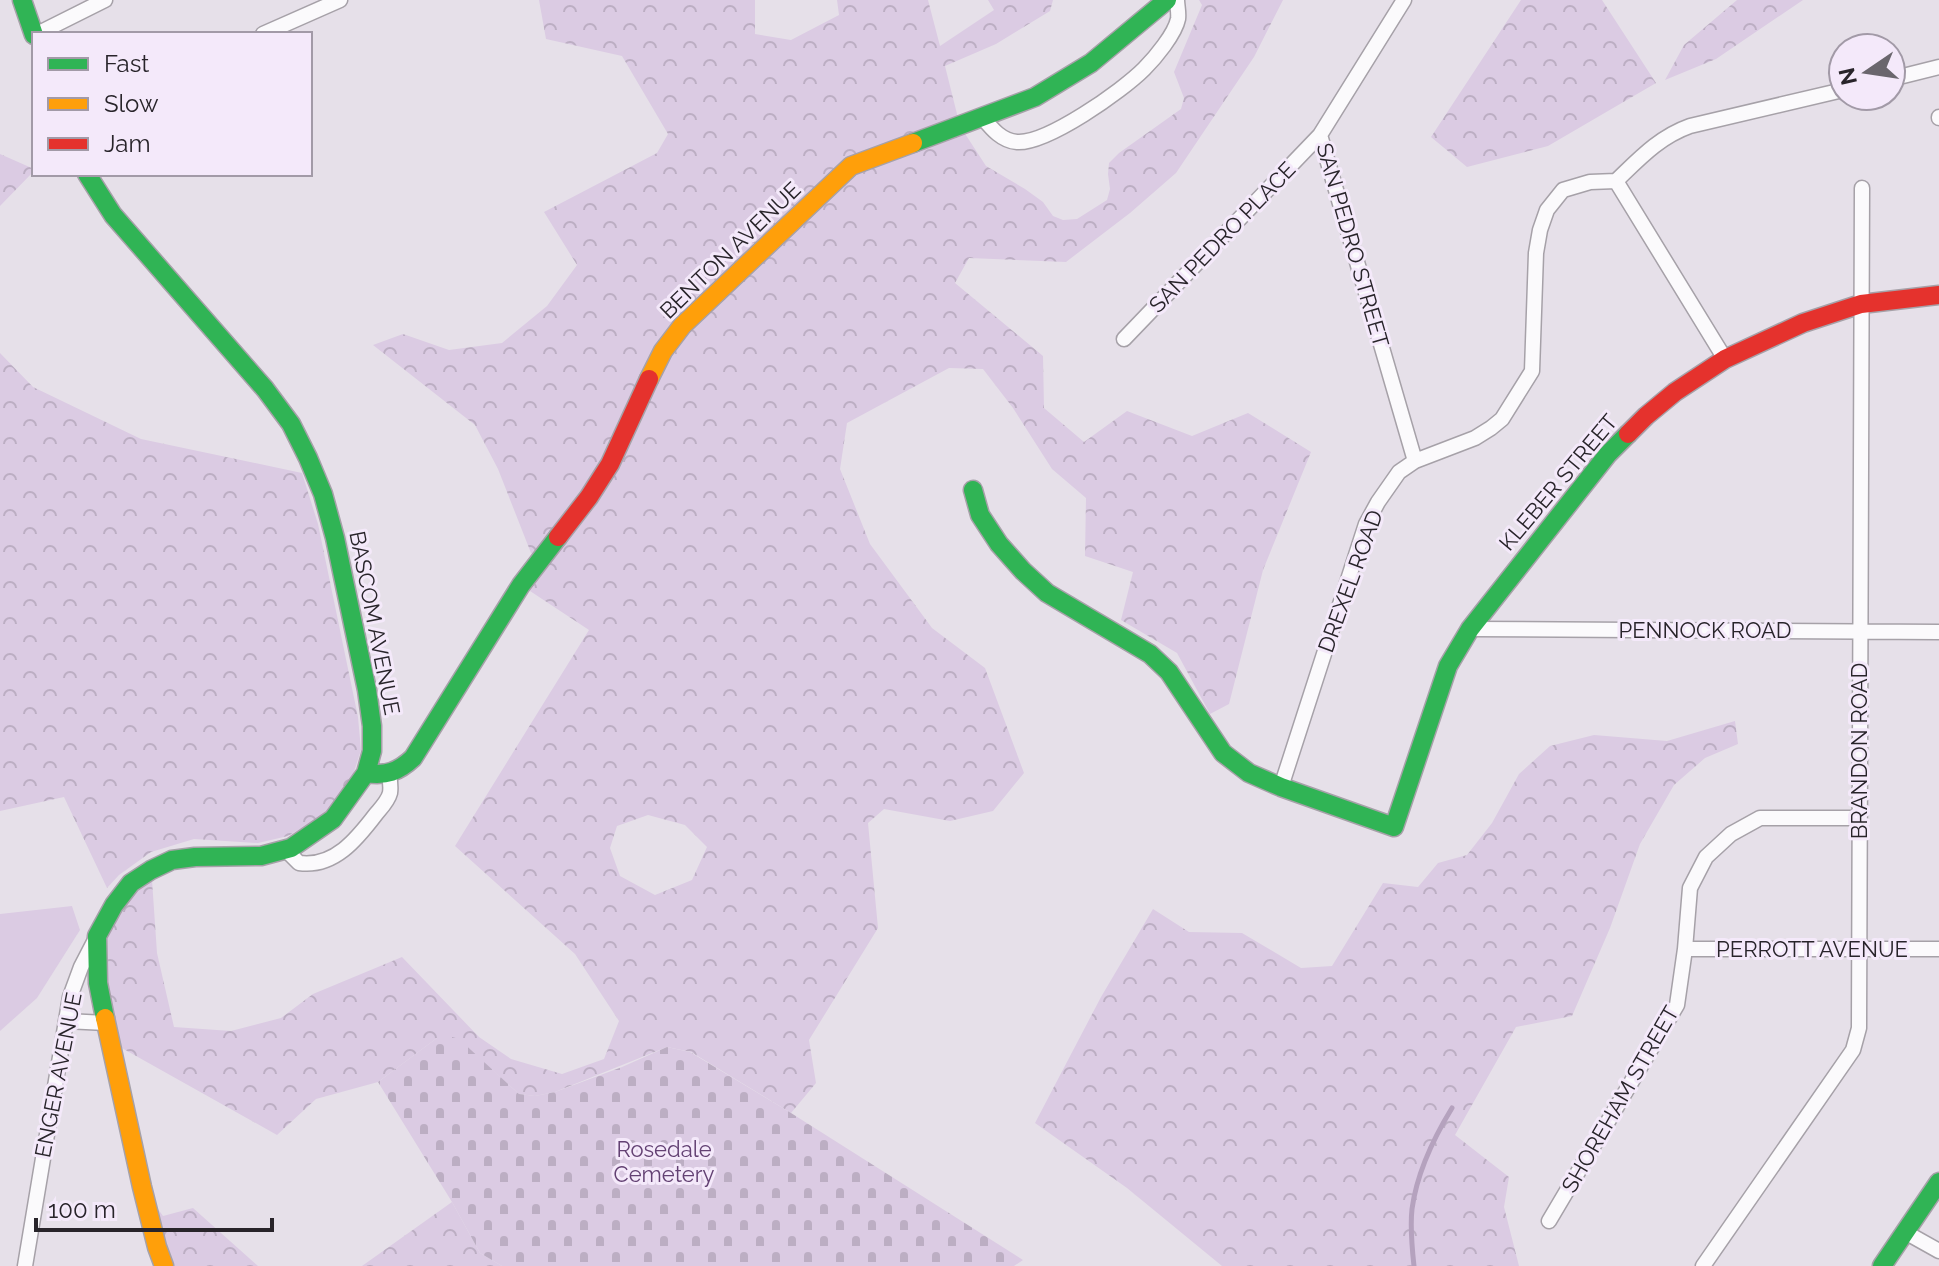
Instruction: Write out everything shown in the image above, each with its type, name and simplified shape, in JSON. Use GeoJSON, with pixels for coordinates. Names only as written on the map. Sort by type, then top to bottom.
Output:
{"type":"FeatureCollection","features":[{"type":"Feature","properties":{"kind":"street"},"geometry":{"type":"LineString","coordinates":[[22,0],[35,32]]}},
{"type":"Feature","properties":{"kind":"street"},"geometry":{"type":"LineString","coordinates":[[42,32],[105,0]]}},
{"type":"Feature","properties":{"kind":"street"},"geometry":{"type":"LineString","coordinates":[[268,32],[340,0]]}},
{"type":"Feature","properties":{"kind":"street","name":"BENTON AVENUE"},"geometry":{"type":"LineString","coordinates":[[389,774],[400,770],[413,758],[521,585],[589,497],[610,464],[663,351],[682,326],[851,166],[1035,97],[1091,63],[1167,0]]}},
{"type":"Feature","properties":{"kind":"street"},"geometry":{"type":"LineString","coordinates":[[983,118],[996,134],[1015,143],[1053,132],[1086,113],[1143,70],[1167,41],[1178,19],[1177,0]]}},
{"type":"Feature","properties":{"kind":"street","name":"SAN PEDRO STREET"},"geometry":{"type":"LineString","coordinates":[[1404,0],[1320,135],[1415,461]]}},
{"type":"Feature","properties":{"kind":"street"},"geometry":{"type":"LineString","coordinates":[[1907,75],[1939,67]]}},
{"type":"Feature","properties":{"kind":"street"},"geometry":{"type":"LineString","coordinates":[[1725,359],[1616,181],[1657,142],[1673,132],[1827,94]]}},
{"type":"Feature","properties":{"kind":"street","name":"SAN PEDRO PLACE"},"geometry":{"type":"LineString","coordinates":[[1124,339],[1320,135]]}},
{"type":"Feature","properties":{"kind":"street","name":"BASCOM AVENUE"},"geometry":{"type":"LineString","coordinates":[[88,176],[113,215],[265,389],[291,424],[323,494],[335,538],[372,726],[372,751],[366,773],[333,819],[286,850],[261,856],[172,860],[151,870],[131,883],[114,905],[97,936]]}},
{"type":"Feature","properties":{"kind":"street","name":"DREXEL ROAD"},"geometry":{"type":"LineString","coordinates":[[1281,787],[1366,524],[1378,502],[1399,472],[1415,461],[1475,438],[1502,419],[1532,371],[1536,253],[1547,210],[1563,190],[1590,182],[1616,181]]}},
{"type":"Feature","properties":{"kind":"street","name":"BRANDON ROAD"},"geometry":{"type":"LineString","coordinates":[[1703,1266],[1853,1050],[1859,1028],[1862,188]]}},
{"type":"Feature","properties":{"kind":"street","name":"KLEBER STREET"},"geometry":{"type":"LineString","coordinates":[[1281,787],[1394,827],[1448,666],[1470,629],[1608,454],[1646,416],[1675,392],[1725,359],[1803,323],[1861,304],[1939,295]]}},
{"type":"Feature","properties":{"kind":"street"},"geometry":{"type":"LineString","coordinates":[[973,490],[980,515],[999,544],[1023,571],[1047,593],[1150,654],[1169,672],[1223,753],[1249,773],[1281,787]]}},
{"type":"Feature","properties":{"kind":"street","name":"PENNOCK ROAD"},"geometry":{"type":"LineString","coordinates":[[1470,629],[1939,632]]}},
{"type":"Feature","properties":{"kind":"street"},"geometry":{"type":"LineString","coordinates":[[286,850],[299,863],[312,864],[348,848],[388,799],[391,790],[389,774],[366,773]]}},
{"type":"Feature","properties":{"kind":"street","name":"SHOREHAM STREET"},"geometry":{"type":"LineString","coordinates":[[1549,1221],[1677,1005],[1690,888],[1706,857],[1731,834],[1760,818],[1859,818]]}},
{"type":"Feature","properties":{"kind":"street"},"geometry":{"type":"LineString","coordinates":[[97,936],[98,983],[106,1023],[142,1187],[164,1266]]}},
{"type":"Feature","properties":{"kind":"street","name":"ENGER AVENUE"},"geometry":{"type":"LineString","coordinates":[[25,1266],[70,997],[97,936]]}},
{"type":"Feature","properties":{"kind":"street","name":"PERROTT AVENUE"},"geometry":{"type":"LineString","coordinates":[[1685,949],[1939,949]]}},
{"type":"Feature","properties":{"kind":"street"},"geometry":{"type":"LineString","coordinates":[[66,1021],[106,1023]]}},
{"type":"Feature","properties":{"kind":"street"},"geometry":{"type":"LineString","coordinates":[[1882,1266],[1939,1182]]}},
{"type":"Feature","properties":{"kind":"street"},"geometry":{"type":"LineString","coordinates":[[1905,1232],[1939,1251]]}},
{"type":"Feature","properties":{"kind":"green space"},"geometry":{"type":"Polygon","coordinates":[[[539,0],[755,0],[755,34],[791,40],[839,15],[837,0],[928,0],[940,46],[994,10],[988,0],[1053,0],[1050,11],[996,44],[945,66],[960,126],[986,166],[1025,189],[1043,202],[1053,216],[1063,220],[1077,219],[1107,200],[1110,189],[1109,163],[1181,109],[1184,98],[1174,72],[1202,5],[1199,0],[1283,0],[1254,57],[1176,173],[1130,213],[1066,262],[969,258],[955,283],[1043,356],[1044,408],[1084,442],[1127,411],[1192,436],[1248,413],[1311,452],[1263,570],[1229,704],[1210,714],[1177,653],[1121,620],[1133,572],[1085,556],[1086,498],[1052,469],[1013,408],[983,369],[949,368],[847,423],[840,469],[870,544],[932,628],[985,668],[1024,773],[993,811],[950,821],[884,809],[868,823],[878,928],[809,1040],[816,1083],[791,1113],[691,1052],[667,1047],[555,1092],[535,1096],[519,1094],[459,1040],[437,1038],[378,1082],[316,1099],[277,1135],[120,1047],[104,981],[106,928],[135,890],[152,880],[157,953],[174,1027],[231,1031],[281,1018],[313,994],[402,957],[479,1037],[511,1059],[562,1074],[604,1059],[619,1021],[575,954],[455,846],[589,630],[530,591],[549,565],[531,553],[498,469],[475,425],[373,345],[403,334],[449,350],[502,343],[547,306],[577,265],[544,212],[657,153],[668,134],[622,56],[546,39],[539,0]],[[648,815],[617,826],[610,848],[620,876],[655,895],[692,880],[707,847],[685,825],[648,815]]]}},
{"type":"Feature","properties":{"kind":"green space"},"geometry":{"type":"Polygon","coordinates":[[[1521,0],[1602,0],[1656,83],[1548,146],[1467,167],[1431,137],[1521,0]]]}},
{"type":"Feature","properties":{"kind":"green space"},"geometry":{"type":"Polygon","coordinates":[[[1737,0],[1803,0],[1716,59],[1665,80],[1684,45],[1737,0]]]}},
{"type":"Feature","properties":{"kind":"green space"},"geometry":{"type":"Polygon","coordinates":[[[0,154],[32,168],[32,173],[0,206],[0,154]]]}},
{"type":"Feature","properties":{"kind":"green space"},"geometry":{"type":"Polygon","coordinates":[[[0,353],[33,387],[141,439],[302,473],[318,524],[358,717],[361,750],[348,791],[319,818],[288,836],[258,843],[194,839],[151,852],[119,875],[107,888],[64,797],[0,811],[0,353]]]}},
{"type":"Feature","properties":{"kind":"green space"},"geometry":{"type":"Polygon","coordinates":[[[1735,721],[1738,744],[1705,758],[1674,785],[1640,844],[1610,928],[1572,1016],[1516,1027],[1455,1135],[1509,1177],[1504,1207],[1519,1266],[1222,1266],[1127,1188],[1035,1123],[1101,997],[1153,909],[1189,932],[1242,933],[1301,968],[1332,966],[1383,883],[1418,887],[1438,863],[1467,855],[1492,823],[1519,774],[1550,746],[1594,735],[1667,741],[1735,721]]]}},
{"type":"Feature","properties":{"kind":"green space"},"geometry":{"type":"Polygon","coordinates":[[[72,906],[80,930],[37,998],[0,1031],[0,914],[72,906]]]}},
{"type":"Feature","properties":{"kind":"green space","name":"Rosedale Cemetery"},"geometry":{"type":"Polygon","coordinates":[[[449,1036],[459,1039],[519,1094],[535,1096],[555,1092],[667,1047],[690,1052],[1023,1260],[1014,1266],[502,1266],[480,1253],[378,1082],[437,1038],[449,1036]]]}},
{"type":"Feature","properties":{"kind":"green space"},"geometry":{"type":"Polygon","coordinates":[[[153,1202],[163,1216],[193,1208],[258,1266],[172,1266],[153,1202]]]}},
{"type":"Feature","properties":{"kind":"green space"},"geometry":{"type":"Polygon","coordinates":[[[452,1202],[480,1253],[502,1266],[362,1266],[452,1202]]]}},
{"type":"Feature","properties":{"kind":"waterway"},"geometry":{"type":"LineString","coordinates":[[1414,1266],[1411,1223],[1414,1195],[1427,1156],[1452,1108]]}},
{"type":"Feature","properties":{"kind":"traffic: fast"},"geometry":{"type":"LineString","coordinates":[[22,0],[33,32]]}},
{"type":"Feature","properties":{"kind":"traffic: fast"},"geometry":{"type":"LineString","coordinates":[[913,143],[1035,97],[1091,63],[1167,0]]}},
{"type":"Feature","properties":{"kind":"traffic: fast"},"geometry":{"type":"LineString","coordinates":[[88,176],[113,215],[265,389],[291,424],[308,458],[323,494],[335,538],[367,690],[372,751],[366,773],[391,772],[413,758],[521,585],[558,537]]}},
{"type":"Feature","properties":{"kind":"traffic: fast"},"geometry":{"type":"LineString","coordinates":[[973,490],[980,515],[999,544],[1023,571],[1047,593],[1150,654],[1169,672],[1223,753],[1249,773],[1281,787],[1394,827],[1448,666],[1470,629],[1608,454],[1628,434]]}},
{"type":"Feature","properties":{"kind":"traffic: fast"},"geometry":{"type":"LineString","coordinates":[[105,1018],[98,983],[97,936],[114,905],[131,883],[172,860],[261,856],[291,848],[333,819],[366,773]]}},
{"type":"Feature","properties":{"kind":"traffic: fast"},"geometry":{"type":"LineString","coordinates":[[1882,1266],[1939,1182]]}},
{"type":"Feature","properties":{"kind":"traffic: slow"},"geometry":{"type":"LineString","coordinates":[[649,379],[663,351],[682,326],[851,166],[913,143]]}},
{"type":"Feature","properties":{"kind":"traffic: slow"},"geometry":{"type":"LineString","coordinates":[[105,1018],[142,1187],[164,1266]]}},
{"type":"Feature","properties":{"kind":"traffic: jam"},"geometry":{"type":"LineString","coordinates":[[1628,434],[1675,392],[1725,359],[1803,323],[1861,304],[1939,295]]}},
{"type":"Feature","properties":{"kind":"traffic: jam"},"geometry":{"type":"LineString","coordinates":[[558,537],[610,464],[649,379]]}}]}
